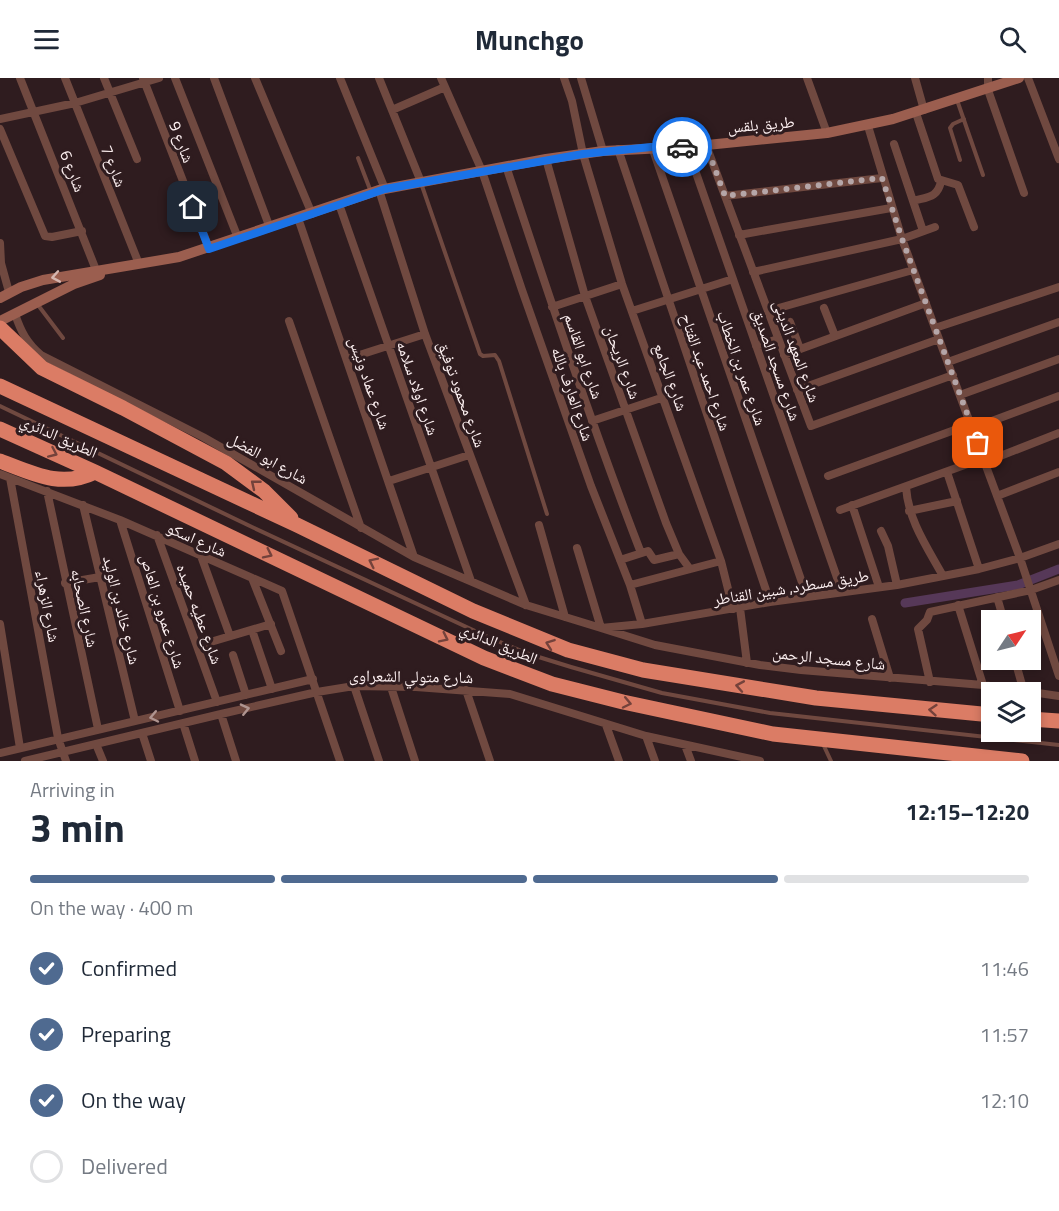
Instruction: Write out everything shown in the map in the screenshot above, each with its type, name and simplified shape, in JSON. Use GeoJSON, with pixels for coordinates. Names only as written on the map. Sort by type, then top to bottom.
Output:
{"type":"FeatureCollection","features":[{"type":"Feature","properties":{"kind":"highway"},"geometry":{"type":"LineString","coordinates":[[0,328],[42,368],[226,462],[264,491],[297,525]]}},
{"type":"Feature","properties":{"kind":"highway","name":"الطريق الدائري"},"geometry":{"type":"LineString","coordinates":[[4,387],[297,525],[483,616],[535,638],[601,660],[816,699],[981,714]]}},
{"type":"Feature","properties":{"kind":"highway","name":"الطريق الدائري"},"geometry":{"type":"LineString","coordinates":[[0,429],[484,658],[552,684],[623,702],[773,734],[911,753],[1022,761]]}},
{"type":"Feature","properties":{"kind":"highway"},"geometry":{"type":"LineString","coordinates":[[0,461],[52,480],[75,479],[95,472]]}},
{"type":"Feature","properties":{"kind":"highway"},"geometry":{"type":"LineString","coordinates":[[1041,720],[1059,721]]}},
{"type":"Feature","properties":{"kind":"main road","name":"طريق بلقس"},"geometry":{"type":"LineString","coordinates":[[98,272],[209,249],[379,191],[421,182],[546,159],[618,149],[687,147],[827,133],[868,126],[920,112],[957,99],[988,84],[1019,78]]}},
{"type":"Feature","properties":{"kind":"main road"},"geometry":{"type":"LineString","coordinates":[[4,295],[43,280],[98,272]]}},
{"type":"Feature","properties":{"kind":"main road"},"geometry":{"type":"LineString","coordinates":[[0,321],[98,272]]}},
{"type":"Feature","properties":{"kind":"street","name":"شارع 6"},"geometry":{"type":"LineString","coordinates":[[20,78],[98,272]]}},
{"type":"Feature","properties":{"kind":"street","name":"شارع 7"},"geometry":{"type":"LineString","coordinates":[[65,78],[140,264]]}},
{"type":"Feature","properties":{"kind":"street"},"geometry":{"type":"LineString","coordinates":[[104,78],[137,159]]}},
{"type":"Feature","properties":{"kind":"street"},"geometry":{"type":"LineString","coordinates":[[0,119],[75,104],[144,80],[159,78]]}},
{"type":"Feature","properties":{"kind":"street"},"geometry":{"type":"LineString","coordinates":[[175,78],[238,238]]}},
{"type":"Feature","properties":{"kind":"street"},"geometry":{"type":"LineString","coordinates":[[214,78],[270,228]]}},
{"type":"Feature","properties":{"kind":"street"},"geometry":{"type":"LineString","coordinates":[[255,78],[312,214]]}},
{"type":"Feature","properties":{"kind":"street","name":"شارع محمود توفيق"},"geometry":{"type":"LineString","coordinates":[[340,78],[425,334],[526,605]]}},
{"type":"Feature","properties":{"kind":"street"},"geometry":{"type":"LineString","coordinates":[[379,78],[421,182]]}},
{"type":"Feature","properties":{"kind":"street","name":"شارع العارف بالله"},"geometry":{"type":"LineString","coordinates":[[441,78],[482,171],[587,475],[630,585],[642,624]]}},
{"type":"Feature","properties":{"kind":"street","name":"شارع الجامع"},"geometry":{"type":"LineString","coordinates":[[564,78],[572,101],[583,154],[622,284],[721,561],[736,608],[747,663]]}},
{"type":"Feature","properties":{"kind":"street"},"geometry":{"type":"LineString","coordinates":[[581,78],[603,151]]}},
{"type":"Feature","properties":{"kind":"street"},"geometry":{"type":"LineString","coordinates":[[807,78],[827,133]]}},
{"type":"Feature","properties":{"kind":"street"},"geometry":{"type":"LineString","coordinates":[[913,201],[936,194],[941,182],[938,179],[920,112],[915,78]]}},
{"type":"Feature","properties":{"kind":"street"},"geometry":{"type":"LineString","coordinates":[[1028,78],[1059,159]]}},
{"type":"Feature","properties":{"kind":"street","name":"شارع 9"},"geometry":{"type":"LineString","coordinates":[[144,80],[209,249]]}},
{"type":"Feature","properties":{"kind":"street"},"geometry":{"type":"LineString","coordinates":[[988,84],[1024,193]]}},
{"type":"Feature","properties":{"kind":"street"},"geometry":{"type":"LineString","coordinates":[[392,110],[445,87]]}},
{"type":"Feature","properties":{"kind":"street"},"geometry":{"type":"LineString","coordinates":[[868,126],[891,208],[1020,558],[1059,676]]}},
{"type":"Feature","properties":{"kind":"street"},"geometry":{"type":"LineString","coordinates":[[0,129],[45,236],[52,237],[82,231]]}},
{"type":"Feature","properties":{"kind":"street"},"geometry":{"type":"LineString","coordinates":[[894,144],[923,231]]}},
{"type":"Feature","properties":{"kind":"street","name":"شارع المعهد الدينى"},"geometry":{"type":"LineString","coordinates":[[706,145],[811,426],[953,375]]}},
{"type":"Feature","properties":{"kind":"street","name":"شارع عمر بن الخطاب"},"geometry":{"type":"LineString","coordinates":[[651,147],[807,597]]}},
{"type":"Feature","properties":{"kind":"street","name":"شارع مسجد الصديق"},"geometry":{"type":"LineString","coordinates":[[687,147],[842,592]]}},
{"type":"Feature","properties":{"kind":"street","name":"شارع احمد عبد الفتاح"},"geometry":{"type":"LineString","coordinates":[[618,149],[770,602]]}},
{"type":"Feature","properties":{"kind":"street","name":"شارع الريحان"},"geometry":{"type":"LineString","coordinates":[[546,159],[585,296],[679,554],[690,569]]}},
{"type":"Feature","properties":{"kind":"street","name":"شارع ابو القاسم"},"geometry":{"type":"LineString","coordinates":[[506,166],[552,307],[641,553]]}},
{"type":"Feature","properties":{"kind":"street"},"geometry":{"type":"LineString","coordinates":[[725,196],[882,178]]}},
{"type":"Feature","properties":{"kind":"street"},"geometry":{"type":"LineString","coordinates":[[941,182],[953,182],[958,185],[974,227]]}},
{"type":"Feature","properties":{"kind":"street","name":"شارع اولاد سلامه"},"geometry":{"type":"LineString","coordinates":[[339,204],[471,581]]}},
{"type":"Feature","properties":{"kind":"street"},"geometry":{"type":"LineString","coordinates":[[740,235],[891,208]]}},
{"type":"Feature","properties":{"kind":"street","name":"شارع عماد ونيس"},"geometry":{"type":"LineString","coordinates":[[298,218],[414,557]]}},
{"type":"Feature","properties":{"kind":"street"},"geometry":{"type":"LineString","coordinates":[[753,272],[902,239],[934,227]]}},
{"type":"Feature","properties":{"kind":"street"},"geometry":{"type":"LineString","coordinates":[[0,243],[4,295]]}},
{"type":"Feature","properties":{"kind":"street"},"geometry":{"type":"LineString","coordinates":[[768,311],[913,270]]}},
{"type":"Feature","properties":{"kind":"street"},"geometry":{"type":"LineString","coordinates":[[632,311],[733,279]]}},
{"type":"Feature","properties":{"kind":"street"},"geometry":{"type":"LineString","coordinates":[[552,307],[622,284]]}},
{"type":"Feature","properties":{"kind":"street"},"geometry":{"type":"LineString","coordinates":[[935,328],[1059,287]]}},
{"type":"Feature","properties":{"kind":"street"},"geometry":{"type":"LineString","coordinates":[[784,355],[926,303]]}},
{"type":"Feature","properties":{"kind":"street"},"geometry":{"type":"LineString","coordinates":[[824,308],[836,336]]}},
{"type":"Feature","properties":{"kind":"street","name":"شارع ابو الفضل"},"geometry":{"type":"LineString","coordinates":[[15,314],[29,345],[41,355],[203,437],[414,557],[526,605]]}},
{"type":"Feature","properties":{"kind":"street"},"geometry":{"type":"LineString","coordinates":[[289,321],[361,528]]}},
{"type":"Feature","properties":{"kind":"street"},"geometry":{"type":"LineString","coordinates":[[790,322],[800,349]]}},
{"type":"Feature","properties":{"kind":"street"},"geometry":{"type":"LineString","coordinates":[[948,362],[1059,322]]}},
{"type":"Feature","properties":{"kind":"street"},"geometry":{"type":"LineString","coordinates":[[347,359],[425,334]]}},
{"type":"Feature","properties":{"kind":"street"},"geometry":{"type":"LineString","coordinates":[[756,346],[778,339]]}},
{"type":"Feature","properties":{"kind":"street"},"geometry":{"type":"LineString","coordinates":[[797,390],[939,339]]}},
{"type":"Feature","properties":{"kind":"street"},"geometry":{"type":"LineString","coordinates":[[960,395],[1059,359]]}},
{"type":"Feature","properties":{"kind":"street"},"geometry":{"type":"LineString","coordinates":[[828,476],[1059,396]]}},
{"type":"Feature","properties":{"kind":"street"},"geometry":{"type":"LineString","coordinates":[[592,421],[664,397]]}},
{"type":"Feature","properties":{"kind":"street"},"geometry":{"type":"LineString","coordinates":[[840,510],[1059,433]]}},
{"type":"Feature","properties":{"kind":"street"},"geometry":{"type":"LineString","coordinates":[[389,481],[469,455]]}},
{"type":"Feature","properties":{"kind":"street"},"geometry":{"type":"LineString","coordinates":[[947,472],[979,569]]}},
{"type":"Feature","properties":{"kind":"street"},"geometry":{"type":"LineString","coordinates":[[997,496],[1059,472]]}},
{"type":"Feature","properties":{"kind":"street","name":"شارع اسكو"},"geometry":{"type":"LineString","coordinates":[[0,474],[120,520],[282,591],[340,761]]}},
{"type":"Feature","properties":{"kind":"street","name":"شارع الزهراء"},"geometry":{"type":"LineString","coordinates":[[10,478],[58,738],[66,761]]}},
{"type":"Feature","properties":{"kind":"street"},"geometry":{"type":"LineString","coordinates":[[906,487],[909,511],[943,576]]}},
{"type":"Feature","properties":{"kind":"street","name":"شارع الصحابه"},"geometry":{"type":"LineString","coordinates":[[46,492],[98,729]]}},
{"type":"Feature","properties":{"kind":"street"},"geometry":{"type":"LineString","coordinates":[[909,511],[957,501]]}},
{"type":"Feature","properties":{"kind":"street","name":"شارع خالد بن الوليد"},"geometry":{"type":"LineString","coordinates":[[82,505],[135,720]]}},
{"type":"Feature","properties":{"kind":"street"},"geometry":{"type":"LineString","coordinates":[[852,505],[879,587]]}},
{"type":"Feature","properties":{"kind":"street","name":"شارع عمرو بن العاص"},"geometry":{"type":"LineString","coordinates":[[120,520],[180,711]]}},
{"type":"Feature","properties":{"kind":"street"},"geometry":{"type":"LineString","coordinates":[[539,525],[566,617]]}},
{"type":"Feature","properties":{"kind":"street"},"geometry":{"type":"LineString","coordinates":[[881,531],[888,546],[897,585]]}},
{"type":"Feature","properties":{"kind":"street","name":"شارع عطيه حميده"},"geometry":{"type":"LineString","coordinates":[[157,536],[217,702]]}},
{"type":"Feature","properties":{"kind":"street","name":"طريق مسطرد, شبين القناطر"},"geometry":{"type":"LineString","coordinates":[[526,605],[601,628],[642,624],[770,602],[897,585],[979,569],[1059,544]]}},
{"type":"Feature","properties":{"kind":"street"},"geometry":{"type":"LineString","coordinates":[[577,548],[601,628]]}},
{"type":"Feature","properties":{"kind":"street"},"geometry":{"type":"LineString","coordinates":[[620,560],[650,551],[654,560],[679,554]]}},
{"type":"Feature","properties":{"kind":"street"},"geometry":{"type":"LineString","coordinates":[[201,556],[230,636]]}},
{"type":"Feature","properties":{"kind":"street"},"geometry":{"type":"LineString","coordinates":[[630,585],[721,561]]}},
{"type":"Feature","properties":{"kind":"street"},"geometry":{"type":"LineString","coordinates":[[65,583],[100,577]]}},
{"type":"Feature","properties":{"kind":"street"},"geometry":{"type":"LineString","coordinates":[[252,579],[281,651]]}},
{"type":"Feature","properties":{"kind":"street"},"geometry":{"type":"LineString","coordinates":[[930,682],[918,629],[933,611],[1031,590],[1059,580]]}},
{"type":"Feature","properties":{"kind":"street"},"geometry":{"type":"LineString","coordinates":[[997,597],[1001,610]]}},
{"type":"Feature","properties":{"kind":"street"},"geometry":{"type":"LineString","coordinates":[[958,605],[982,682]]}},
{"type":"Feature","properties":{"kind":"street"},"geometry":{"type":"LineString","coordinates":[[872,619],[890,678]]}},
{"type":"Feature","properties":{"kind":"street"},"geometry":{"type":"LineString","coordinates":[[0,624],[2,648],[20,748]]}},
{"type":"Feature","properties":{"kind":"street"},"geometry":{"type":"LineString","coordinates":[[197,646],[271,624]]}},
{"type":"Feature","properties":{"kind":"street","name":"شارع مسجد الرحمن"},"geometry":{"type":"LineString","coordinates":[[601,628],[666,648],[747,663],[801,670],[981,685]]}},
{"type":"Feature","properties":{"kind":"street"},"geometry":{"type":"LineString","coordinates":[[252,630],[272,689]]}},
{"type":"Feature","properties":{"kind":"street"},"geometry":{"type":"LineString","coordinates":[[233,656],[246,695]]}},
{"type":"Feature","properties":{"kind":"street"},"geometry":{"type":"LineString","coordinates":[[0,753],[313,679]]}},
{"type":"Feature","properties":{"kind":"street"},"geometry":{"type":"LineString","coordinates":[[354,686],[379,761]]}},
{"type":"Feature","properties":{"kind":"street","name":"شارع متولي الشعراوى"},"geometry":{"type":"LineString","coordinates":[[25,761],[317,692],[354,686],[510,694],[646,736],[760,761]]}},
{"type":"Feature","properties":{"kind":"street"},"geometry":{"type":"LineString","coordinates":[[391,687],[416,761]]}},
{"type":"Feature","properties":{"kind":"street"},"geometry":{"type":"LineString","coordinates":[[466,690],[490,761]]}},
{"type":"Feature","properties":{"kind":"street","name":"شارع مسجد الرحمن"},"geometry":{"type":"LineString","coordinates":[[1041,694],[1059,696]]}},
{"type":"Feature","properties":{"kind":"street"},"geometry":{"type":"LineString","coordinates":[[221,714],[236,761]]}},
{"type":"Feature","properties":{"kind":"street"},"geometry":{"type":"LineString","coordinates":[[183,723],[195,761]]}},
{"type":"Feature","properties":{"kind":"street"},"geometry":{"type":"LineString","coordinates":[[606,725],[619,761]]}},
{"type":"Feature","properties":{"kind":"street"},"geometry":{"type":"LineString","coordinates":[[142,733],[151,761]]}},
{"type":"Feature","properties":{"kind":"street"},"geometry":{"type":"LineString","coordinates":[[646,736],[654,761]]}},
{"type":"Feature","properties":{"kind":"street"},"geometry":{"type":"LineString","coordinates":[[96,744],[103,761]]}},
{"type":"Feature","properties":{"kind":"street"},"geometry":{"type":"LineString","coordinates":[[685,745],[691,761]]}},
{"type":"Feature","properties":{"kind":"lane"},"geometry":{"type":"LineString","coordinates":[[957,99],[983,175]]}},
{"type":"Feature","properties":{"kind":"lane"},"geometry":{"type":"LineString","coordinates":[[960,160],[950,128],[953,123],[964,119]]}},
{"type":"Feature","properties":{"kind":"lane"},"geometry":{"type":"LineString","coordinates":[[358,158],[379,191]]}},
{"type":"Feature","properties":{"kind":"lane"},"geometry":{"type":"LineString","coordinates":[[421,182],[480,354],[483,357],[495,355],[499,358],[548,514]]}},
{"type":"Feature","properties":{"kind":"lane"},"geometry":{"type":"LineString","coordinates":[[36,303],[63,338]]}},
{"type":"Feature","properties":{"kind":"lane"},"geometry":{"type":"LineString","coordinates":[[0,406],[488,637],[550,661],[662,693],[770,712],[1059,745]]}},
{"type":"Feature","properties":{"kind":"lane"},"geometry":{"type":"LineString","coordinates":[[821,740],[831,761]]}},
{"type":"Feature","properties":{"kind":"waterway"},"geometry":{"type":"LineString","coordinates":[[905,603],[1018,585],[1059,569]]}},
{"type":"Feature","properties":{"kind":"way so far"},"geometry":{"type":"LineString","coordinates":[[682,147],[706,145],[725,196],[882,178],[902,239],[978,443]]}},
{"type":"Feature","properties":{"kind":"route"},"geometry":{"type":"LineString","coordinates":[[193,207],[209,249],[379,190],[546,159],[618,149],[682,147]]}}]}
